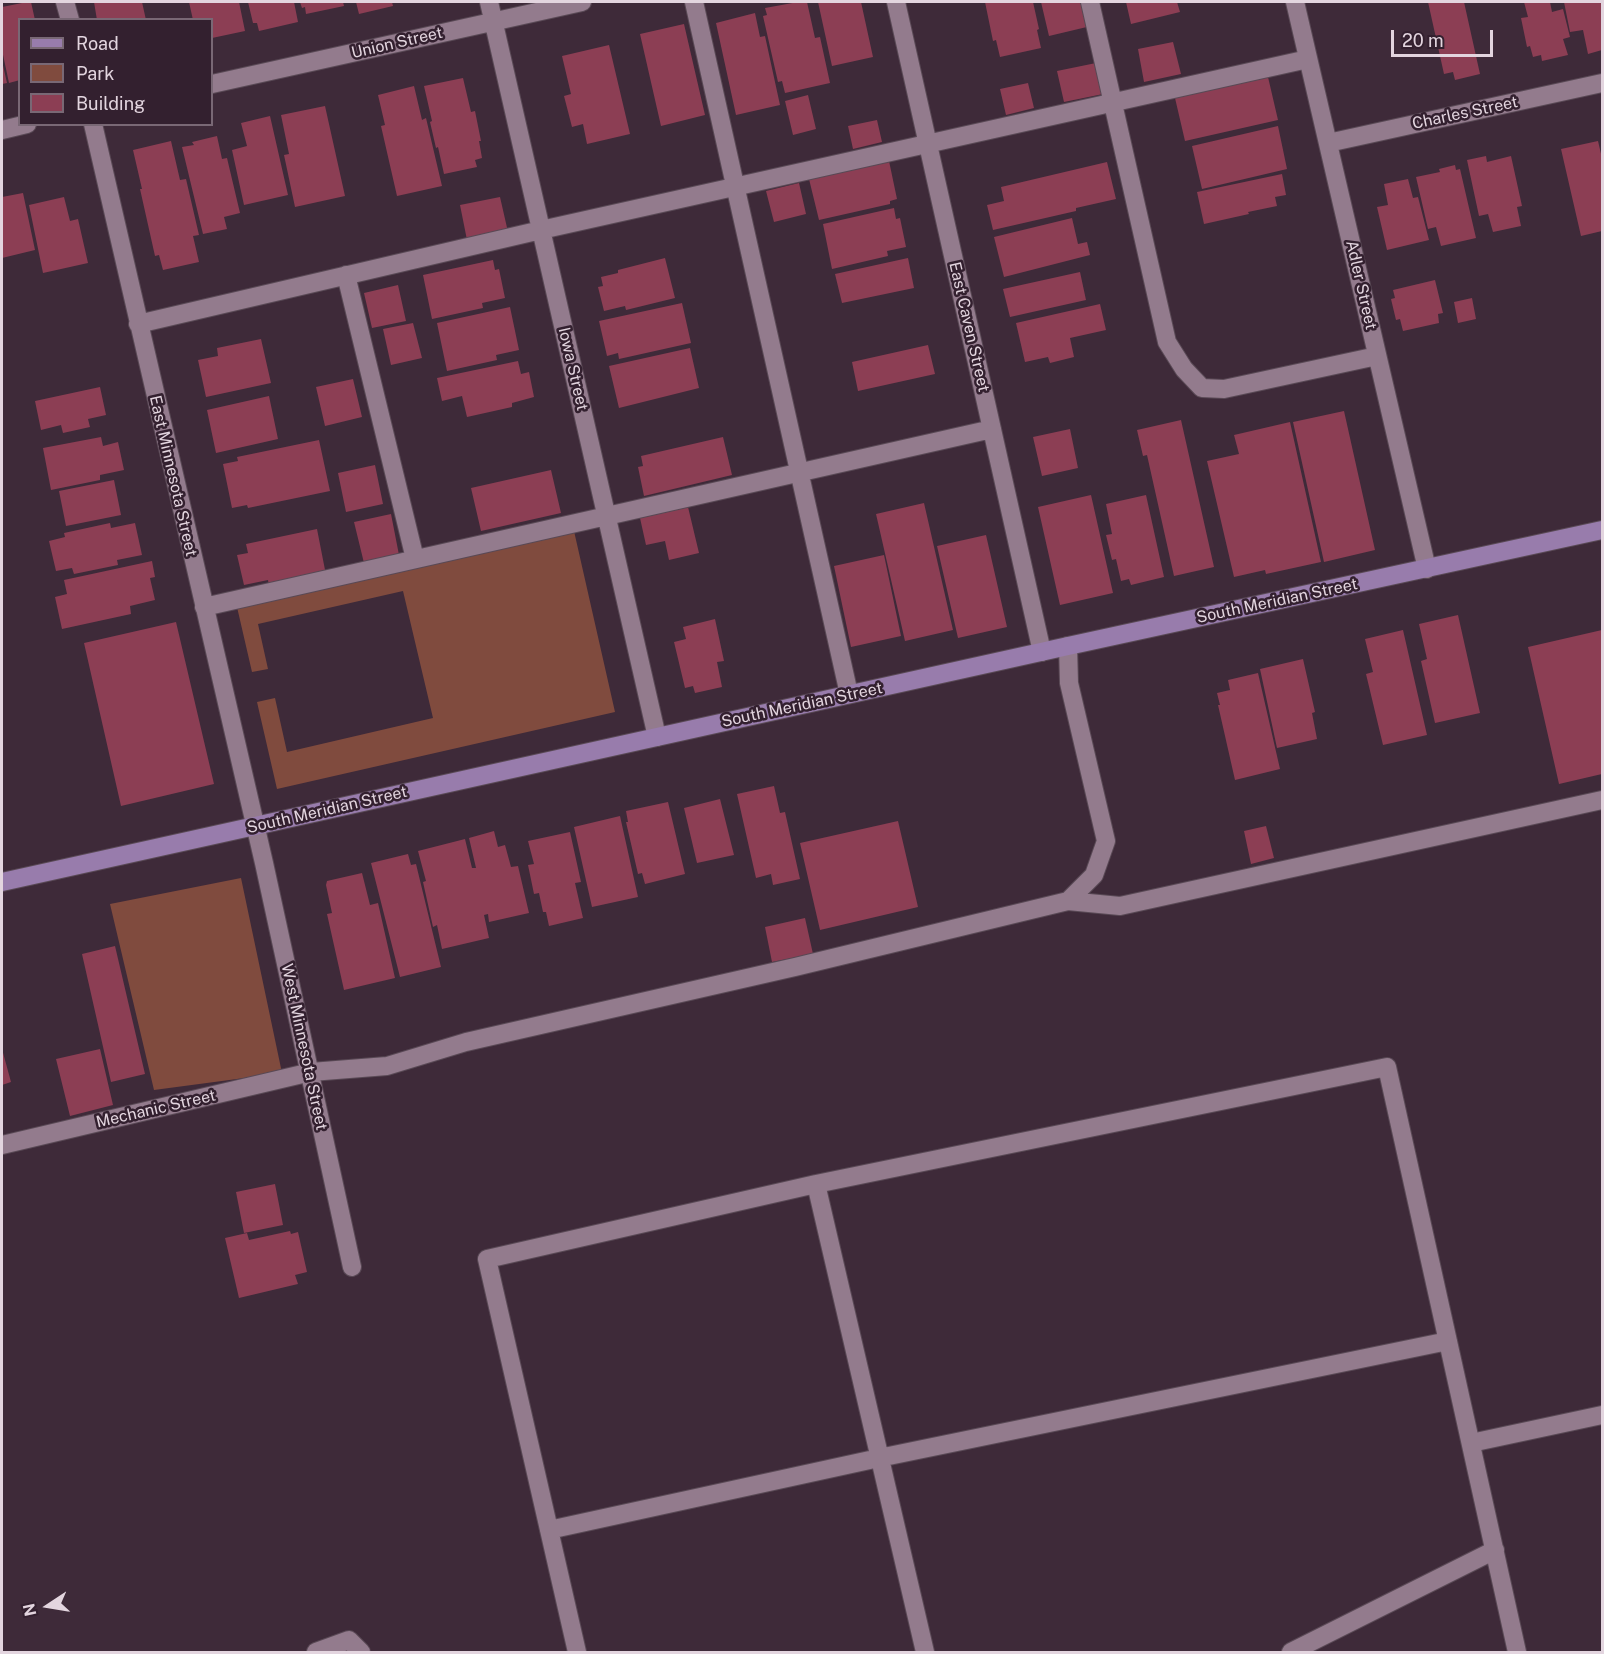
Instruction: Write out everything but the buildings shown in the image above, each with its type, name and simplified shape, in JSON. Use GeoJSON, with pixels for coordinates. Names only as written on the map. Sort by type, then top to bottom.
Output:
{"type":"FeatureCollection","features":[{"type":"Feature","properties":{"kind":"main road","name":"South Meridian Street"},"geometry":{"type":"LineString","coordinates":[[2,882],[1602,530]]}},
{"type":"Feature","properties":{"kind":"street"},"geometry":{"type":"LineString","coordinates":[[66,2],[69,18]]}},
{"type":"Feature","properties":{"kind":"street","name":"Iowa Street"},"geometry":{"type":"LineString","coordinates":[[489,2],[657,737]]}},
{"type":"Feature","properties":{"kind":"street","name":"Union Street"},"geometry":{"type":"LineString","coordinates":[[213,84],[582,2]]}},
{"type":"Feature","properties":{"kind":"street"},"geometry":{"type":"LineString","coordinates":[[694,2],[849,694]]}},
{"type":"Feature","properties":{"kind":"street","name":"East Caven Street"},"geometry":{"type":"LineString","coordinates":[[896,2],[1042,652]]}},
{"type":"Feature","properties":{"kind":"street"},"geometry":{"type":"LineString","coordinates":[[1090,2],[1167,342],[1184,369],[1202,388],[1224,389],[1377,356]]}},
{"type":"Feature","properties":{"kind":"street","name":"Adler Street"},"geometry":{"type":"LineString","coordinates":[[1295,2],[1427,568]]}},
{"type":"Feature","properties":{"kind":"street"},"geometry":{"type":"LineString","coordinates":[[138,324],[735,186],[1308,59]]}},
{"type":"Feature","properties":{"kind":"street","name":"Charles Street"},"geometry":{"type":"LineString","coordinates":[[1328,143],[1602,83]]}},
{"type":"Feature","properties":{"kind":"street"},"geometry":{"type":"LineString","coordinates":[[2,130],[19,126]]}},
{"type":"Feature","properties":{"kind":"street","name":"East Minnesota Street"},"geometry":{"type":"LineString","coordinates":[[93,126],[255,826]]}},
{"type":"Feature","properties":{"kind":"street"},"geometry":{"type":"LineString","coordinates":[[346,275],[415,560]]}},
{"type":"Feature","properties":{"kind":"street"},"geometry":{"type":"LineString","coordinates":[[204,607],[992,429]]}},
{"type":"Feature","properties":{"kind":"street"},"geometry":{"type":"LineString","coordinates":[[1068,646],[1069,683],[1106,841],[1094,875],[1068,901]]}},
{"type":"Feature","properties":{"kind":"street"},"geometry":{"type":"LineString","coordinates":[[1068,901],[1119,906],[1602,800]]}},
{"type":"Feature","properties":{"kind":"street","name":"West Minnesota Street"},"geometry":{"type":"LineString","coordinates":[[255,826],[352,1267]]}},
{"type":"Feature","properties":{"kind":"street","name":"Mechanic Street"},"geometry":{"type":"LineString","coordinates":[[2,1145],[310,1072],[387,1066],[466,1042],[795,967],[1068,901]]}},
{"type":"Feature","properties":{"kind":"street"},"geometry":{"type":"LineString","coordinates":[[577,1653],[487,1259],[816,1184],[1387,1067],[1517,1653]]}},
{"type":"Feature","properties":{"kind":"street"},"geometry":{"type":"LineString","coordinates":[[816,1184],[925,1653]]}},
{"type":"Feature","properties":{"kind":"street"},"geometry":{"type":"LineString","coordinates":[[549,1530],[879,1458],[1448,1341]]}},
{"type":"Feature","properties":{"kind":"street"},"geometry":{"type":"LineString","coordinates":[[1470,1443],[1602,1415]]}},
{"type":"Feature","properties":{"kind":"street"},"geometry":{"type":"LineString","coordinates":[[1291,1653],[1494,1550]]}},
{"type":"Feature","properties":{"kind":"street"},"geometry":{"type":"LineString","coordinates":[[316,1653],[349,1640],[362,1653]]}},
{"type":"Feature","properties":{"kind":"green space"},"geometry":{"type":"Polygon","coordinates":[[[574,531],[615,712],[277,789],[257,702],[275,698],[287,752],[433,718],[403,591],[258,624],[268,669],[252,672],[237,607],[574,531]]]}},
{"type":"Feature","properties":{"kind":"green space"},"geometry":{"type":"Polygon","coordinates":[[[241,878],[282,1073],[154,1090],[110,904],[241,878]]]}}]}
